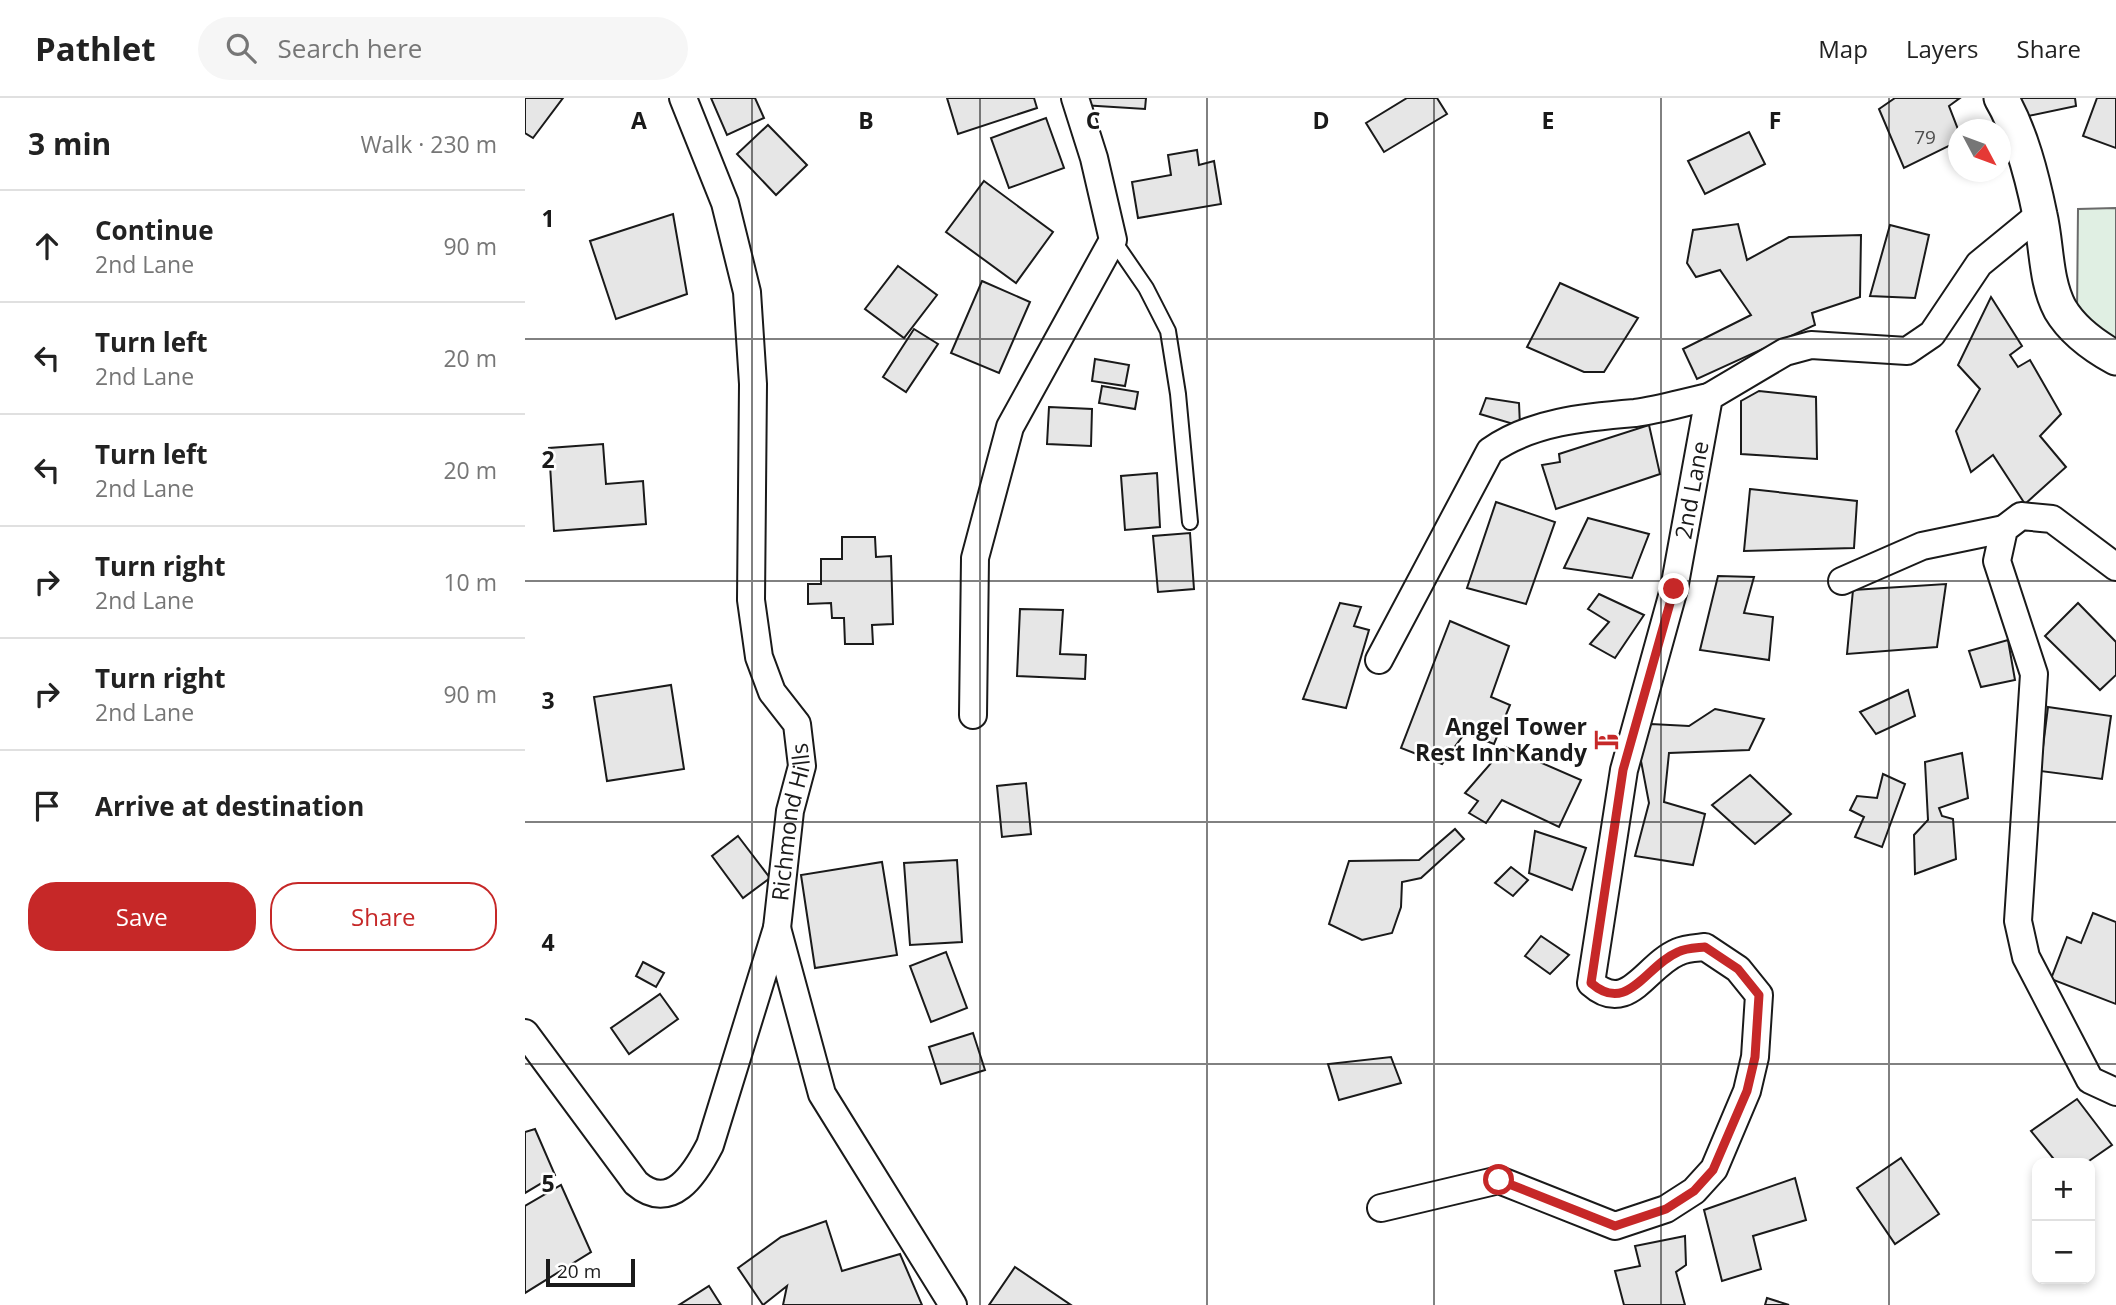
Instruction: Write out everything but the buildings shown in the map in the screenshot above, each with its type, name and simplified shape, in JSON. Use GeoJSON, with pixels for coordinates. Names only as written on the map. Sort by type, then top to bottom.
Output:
{"type":"FeatureCollection","features":[{"type":"Feature","properties":{"kind":"street","name":"Richmond Hills"},"geometry":{"type":"LineString","coordinates":[[525,1033],[636,1183],[646,1191],[661,1195],[679,1188],[696,1171],[710,1145],[777,928],[790,811],[802,766],[797,724],[772,692],[759,657],[751,600],[753,384],[747,292],[725,203],[683,98]]}},
{"type":"Feature","properties":{"kind":"street"},"geometry":{"type":"LineString","coordinates":[[973,715],[975,558],[1010,427],[1113,240],[1094,158],[1075,98]]}},
{"type":"Feature","properties":{"kind":"street"},"geometry":{"type":"LineString","coordinates":[[2001,98],[2011,116],[2040,214],[2052,287],[2061,310],[2090,343],[2116,358]]}},
{"type":"Feature","properties":{"kind":"street"},"geometry":{"type":"LineString","coordinates":[[1379,660],[1490,451],[1520,433],[1605,414],[1636,413],[1709,397],[1785,352],[1811,345],[1907,351],[1932,334],[1979,264],[2040,214]]}},
{"type":"Feature","properties":{"kind":"street","name":"2nd Lane"},"geometry":{"type":"LineString","coordinates":[[1381,1208],[1499,1180],[1615,1226],[1666,1209],[1694,1191],[1713,1170],[1747,1091],[1755,1057],[1759,995],[1738,969],[1705,947],[1680,951],[1624,995],[1603,994],[1591,983],[1623,770],[1674,589],[1709,397]]}},
{"type":"Feature","properties":{"kind":"street"},"geometry":{"type":"LineString","coordinates":[[1842,581],[1922,547],[2004,529],[2021,516],[2052,519],[2116,567]]}},
{"type":"Feature","properties":{"kind":"street"},"geometry":{"type":"LineString","coordinates":[[2004,529],[1997,561],[2034,674],[2018,920],[2026,957],[2090,1080],[2116,1092]]}},
{"type":"Feature","properties":{"kind":"street"},"geometry":{"type":"LineString","coordinates":[[777,928],[822,1094],[953,1305]]}},
{"type":"Feature","properties":{"kind":"lane"},"geometry":{"type":"LineString","coordinates":[[1113,240],[1146,288],[1168,331],[1178,394],[1190,522]]}},
{"type":"Feature","properties":{"kind":"green space"},"geometry":{"type":"Polygon","coordinates":[[[2116,208],[2116,348],[2077,314],[2078,209],[2116,208]]]}},
{"type":"Feature","properties":{"kind":"place","name":"Angel Tower Rest Inn Kandy"},"geometry":{"type":"Point","coordinates":[1607,740]}},
{"type":"Feature","properties":{"kind":"route"},"geometry":{"type":"LineString","coordinates":[[1499,1180],[1615,1226],[1666,1209],[1694,1191],[1713,1170],[1747,1091],[1755,1057],[1759,995],[1738,969],[1705,947],[1680,951],[1663,961],[1624,995],[1603,994],[1591,983],[1623,770],[1674,589]]}}]}
